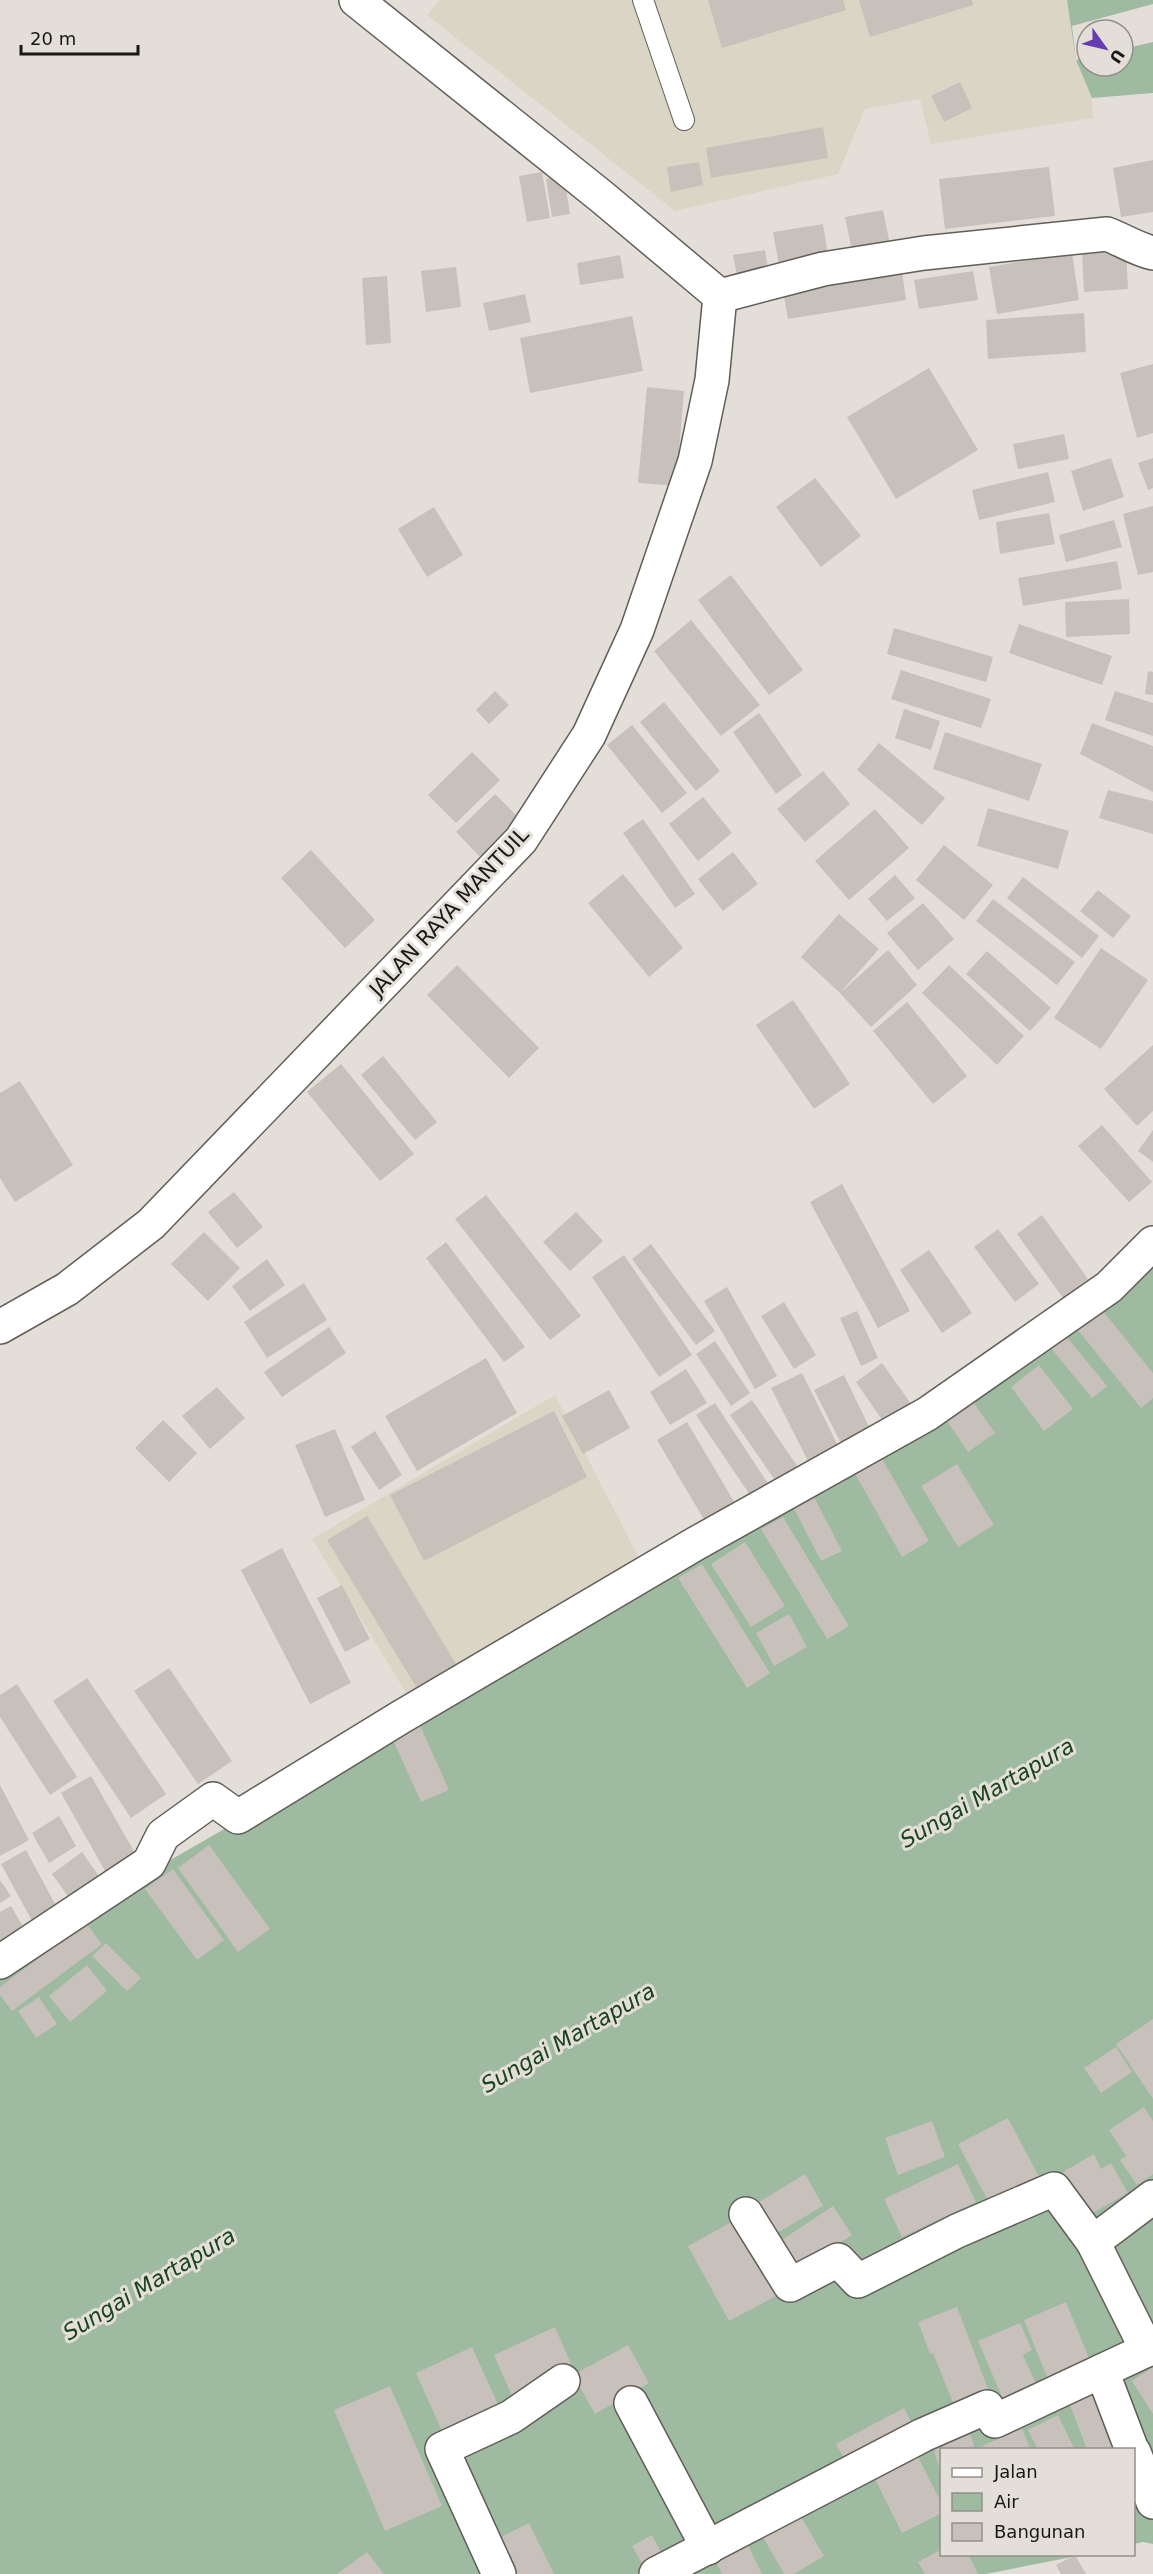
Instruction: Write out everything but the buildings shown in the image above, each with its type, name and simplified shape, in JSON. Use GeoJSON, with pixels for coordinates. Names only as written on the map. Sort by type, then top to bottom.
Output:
{"type":"FeatureCollection","features":[{"type":"Feature","properties":{"kind":"street"},"geometry":{"type":"LineString","coordinates":[[356,0],[602,197],[720,296],[823,269],[924,254],[1107,234],[1123,240],[1138,250],[1153,253]]}},
{"type":"Feature","properties":{"kind":"street","name":"JALAN RAYA MANTUIL"},"geometry":{"type":"LineString","coordinates":[[0,1327],[67,1289],[151,1224],[521,840],[589,735],[637,630],[695,461],[712,380],[720,296]]}},
{"type":"Feature","properties":{"kind":"street"},"geometry":{"type":"LineString","coordinates":[[0,1962],[149,1863],[163,1835],[213,1799],[238,1818],[401,1717],[694,1544],[927,1414],[1109,1287],[1153,1242]]}},
{"type":"Feature","properties":{"kind":"street"},"geometry":{"type":"LineString","coordinates":[[656,2574],[922,2435],[987,2407],[995,2421],[1150,2349],[1093,2242],[1054,2189],[957,2231],[858,2280],[838,2260],[790,2285],[746,2214]]}},
{"type":"Feature","properties":{"kind":"street"},"geometry":{"type":"LineString","coordinates":[[1093,2242],[1153,2197]]}},
{"type":"Feature","properties":{"kind":"street"},"geometry":{"type":"LineString","coordinates":[[1102,2372],[1132,2448]]}},
{"type":"Feature","properties":{"kind":"street"},"geometry":{"type":"LineString","coordinates":[[499,2574],[442,2449],[511,2417],[563,2381]]}},
{"type":"Feature","properties":{"kind":"street"},"geometry":{"type":"LineString","coordinates":[[631,2403],[708,2548]]}},
{"type":"Feature","properties":{"kind":"street"},"geometry":{"type":"LineString","coordinates":[[1135,2456],[1153,2502]]}},
{"type":"Feature","properties":{"kind":"lane"},"geometry":{"type":"LineString","coordinates":[[643,0],[684,120]]}},
{"type":"Feature","properties":{"kind":"shaded area"},"geometry":{"type":"Polygon","coordinates":[[[440,0],[1067,0],[1072,25],[1075,24],[1075,78],[1083,78],[1092,98],[1093,118],[931,144],[920,99],[865,109],[838,174],[675,211],[427,15],[440,0]]]}},
{"type":"Feature","properties":{"kind":"shaded area"},"geometry":{"type":"Polygon","coordinates":[[[1153,4],[1153,42],[1135,35],[1135,18],[1099,18],[1153,4]]]}},
{"type":"Feature","properties":{"kind":"shaded area"},"geometry":{"type":"Polygon","coordinates":[[[555,1395],[641,1562],[413,1704],[312,1539],[555,1395]]]}},
{"type":"Feature","properties":{"kind":"water"},"geometry":{"type":"Polygon","coordinates":[[[1067,0],[1153,0],[1153,93],[1092,98],[1084,78],[1135,78],[1135,18],[1075,18],[1075,53],[1067,0]]]}},
{"type":"Feature","properties":{"kind":"water","name":"Sungai Martapura"},"geometry":{"type":"Polygon","coordinates":[[[1153,1266],[1153,2544],[1143,2542],[1135,2544],[1135,2448],[940,2448],[940,2556],[1077,2556],[986,2574],[0,2574],[0,1970],[146,1874],[508,1666],[1153,1266]]]}},
{"type":"Feature","properties":{"kind":"pier"},"geometry":{"type":"Polygon","coordinates":[[[1153,4],[1153,42],[1135,46],[1135,18],[1101,18],[1153,4]]]}},
{"type":"Feature","properties":{"kind":"pier"},"geometry":{"type":"Polygon","coordinates":[[[1075,25],[1075,52],[1072,26],[1075,25]]]}}]}
